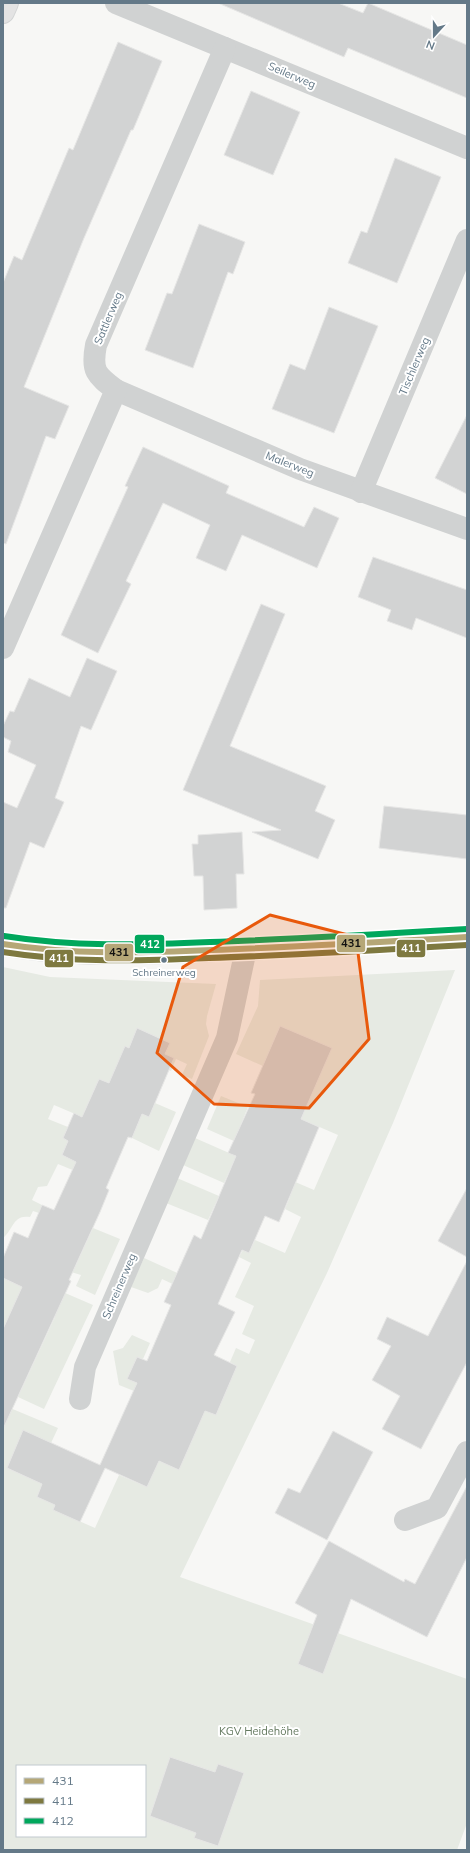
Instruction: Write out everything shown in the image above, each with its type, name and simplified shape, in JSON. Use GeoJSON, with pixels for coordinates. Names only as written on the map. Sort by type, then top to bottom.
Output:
{"type":"FeatureCollection","features":[{"type":"Feature","properties":{"kind":"street"},"geometry":{"type":"LineString","coordinates":[[3,12],[7,3]]}},
{"type":"Feature","properties":{"kind":"street","name":"Seilerweg"},"geometry":{"type":"LineString","coordinates":[[116,3],[467,148]]}},
{"type":"Feature","properties":{"kind":"street","name":"Sattlerweg"},"geometry":{"type":"LineString","coordinates":[[116,390],[101,379],[93,363],[96,345],[225,48]]}},
{"type":"Feature","properties":{"kind":"street","name":"Tischlerweg"},"geometry":{"type":"LineString","coordinates":[[361,492],[467,240]]}},
{"type":"Feature","properties":{"kind":"street"},"geometry":{"type":"LineString","coordinates":[[3,648],[116,390]]}},
{"type":"Feature","properties":{"kind":"street","name":"Malerweg"},"geometry":{"type":"LineString","coordinates":[[116,390],[300,469],[467,530]]}},
{"type":"Feature","properties":{"kind":"street"},"geometry":{"type":"LineString","coordinates":[[3,944],[67,952],[246,949],[467,937]]}},
{"type":"Feature","properties":{"kind":"street","name":"Schreinerweg"},"geometry":{"type":"LineString","coordinates":[[80,1399],[85,1367],[227,1038],[246,949]]}},
{"type":"Feature","properties":{"kind":"street"},"geometry":{"type":"LineString","coordinates":[[406,1520],[437,1508],[467,1452]]}},
{"type":"Feature","properties":{"kind":"highlighted area"},"geometry":{"type":"Polygon","coordinates":[[[270,915],[356,937],[369,1039],[309,1108],[214,1104],[157,1053],[183,967],[270,915]]]}},
{"type":"Feature","properties":{"kind":"green space"},"geometry":{"type":"Polygon","coordinates":[[[3,967],[50,977],[216,984],[207,1016],[206,1024],[209,1036],[192,1079],[182,1075],[187,1064],[176,1059],[171,1071],[162,1067],[161,1062],[170,1043],[137,1028],[129,1048],[126,1046],[109,1083],[99,1079],[84,1112],[94,1122],[54,1105],[48,1119],[68,1127],[63,1138],[68,1141],[62,1155],[79,1163],[75,1171],[58,1164],[47,1186],[38,1187],[32,1200],[42,1205],[39,1213],[33,1211],[30,1217],[24,1217],[17,1220],[3,1238],[3,967]]]}},
{"type":"Feature","properties":{"kind":"green space","name":"KGV Heidehöhe"},"geometry":{"type":"Polygon","coordinates":[[[455,970],[393,1123],[327,1273],[180,1577],[467,1679],[467,1823],[457,1850],[3,1849],[3,1405],[58,1428],[51,1443],[23,1431],[7,1468],[42,1484],[37,1497],[55,1505],[54,1510],[95,1528],[119,1475],[147,1487],[153,1474],[150,1457],[179,1470],[187,1451],[177,1398],[216,1415],[228,1387],[203,1376],[231,1379],[237,1366],[230,1362],[236,1348],[249,1354],[255,1340],[242,1334],[254,1306],[235,1297],[251,1263],[239,1257],[243,1250],[249,1252],[255,1240],[285,1253],[301,1217],[285,1209],[290,1197],[266,1187],[272,1172],[314,1190],[338,1135],[301,1119],[331,1048],[280,1026],[263,1066],[236,1054],[258,1006],[260,980],[455,970]]]}},
{"type":"Feature","properties":{"kind":"green space"},"geometry":{"type":"Polygon","coordinates":[[[221,1096],[248,1107],[234,1141],[207,1129],[221,1096]]]}},
{"type":"Feature","properties":{"kind":"green space"},"geometry":{"type":"Polygon","coordinates":[[[155,1103],[176,1112],[159,1151],[132,1138],[142,1114],[149,1117],[155,1103]]]}},
{"type":"Feature","properties":{"kind":"green space"},"geometry":{"type":"Polygon","coordinates":[[[195,1138],[236,1156],[224,1183],[183,1165],[195,1138]]]}},
{"type":"Feature","properties":{"kind":"green space"},"geometry":{"type":"Polygon","coordinates":[[[177,1178],[219,1196],[208,1220],[166,1203],[177,1178]]]}},
{"type":"Feature","properties":{"kind":"green space"},"geometry":{"type":"Polygon","coordinates":[[[93,1228],[120,1239],[95,1295],[76,1286],[81,1275],[71,1272],[74,1264],[76,1265],[93,1228]]]}},
{"type":"Feature","properties":{"kind":"green space"},"geometry":{"type":"Polygon","coordinates":[[[144,1258],[184,1276],[179,1287],[162,1279],[158,1288],[148,1293],[131,1287],[144,1258]]]}},
{"type":"Feature","properties":{"kind":"green space"},"geometry":{"type":"Polygon","coordinates":[[[3,1266],[10,1269],[5,1279],[23,1287],[28,1277],[93,1305],[44,1409],[18,1397],[55,1317],[17,1300],[3,1329],[3,1266]]]}},
{"type":"Feature","properties":{"kind":"green space"},"geometry":{"type":"Polygon","coordinates":[[[132,1335],[150,1343],[143,1359],[137,1357],[127,1379],[137,1383],[134,1391],[119,1385],[113,1351],[123,1348],[132,1335]]]}},
{"type":"Feature","properties":{"kind":"building"},"geometry":{"type":"Polygon","coordinates":[[[218,3],[338,3],[363,13],[368,3],[467,45],[467,98],[348,48],[344,57],[218,3]]]}},
{"type":"Feature","properties":{"kind":"building"},"geometry":{"type":"Polygon","coordinates":[[[118,42],[162,61],[133,130],[131,130],[84,238],[24,387],[69,406],[55,439],[46,436],[6,544],[3,543],[3,283],[14,256],[22,260],[69,148],[73,150],[118,42]]]}},
{"type":"Feature","properties":{"kind":"building"},"geometry":{"type":"Polygon","coordinates":[[[251,91],[300,112],[273,175],[224,155],[251,91]]]}},
{"type":"Feature","properties":{"kind":"building"},"geometry":{"type":"Polygon","coordinates":[[[395,158],[441,177],[397,283],[348,263],[361,231],[367,233],[395,158]]]}},
{"type":"Feature","properties":{"kind":"building"},"geometry":{"type":"Polygon","coordinates":[[[199,224],[245,242],[233,274],[228,272],[193,368],[145,350],[167,293],[172,294],[199,224]]]}},
{"type":"Feature","properties":{"kind":"building"},"geometry":{"type":"Polygon","coordinates":[[[329,307],[378,326],[334,433],[272,409],[290,364],[305,370],[329,307]]]}},
{"type":"Feature","properties":{"kind":"building"},"geometry":{"type":"Polygon","coordinates":[[[467,415],[467,494],[435,478],[467,415]]]}},
{"type":"Feature","properties":{"kind":"building"},"geometry":{"type":"Polygon","coordinates":[[[143,447],[229,486],[226,493],[304,527],[314,507],[339,518],[317,568],[242,535],[226,571],[196,558],[210,525],[163,503],[126,581],[131,584],[98,653],[61,635],[128,487],[125,486],[143,447]]]}},
{"type":"Feature","properties":{"kind":"building"},"geometry":{"type":"Polygon","coordinates":[[[373,557],[467,590],[467,638],[416,618],[412,630],[387,621],[391,610],[358,597],[373,557]]]}},
{"type":"Feature","properties":{"kind":"building"},"geometry":{"type":"Polygon","coordinates":[[[261,604],[285,614],[230,746],[326,786],[315,811],[335,820],[318,859],[252,832],[281,830],[183,790],[261,604]]]}},
{"type":"Feature","properties":{"kind":"building"},"geometry":{"type":"Polygon","coordinates":[[[87,658],[117,671],[91,730],[81,726],[55,798],[64,802],[44,848],[30,842],[6,908],[3,908],[3,802],[17,808],[36,765],[8,752],[11,741],[3,737],[3,726],[10,711],[14,712],[29,678],[70,697],[87,658]]]}},
{"type":"Feature","properties":{"kind":"building"},"geometry":{"type":"Polygon","coordinates":[[[384,806],[467,815],[467,859],[379,848],[384,806]]]}},
{"type":"Feature","properties":{"kind":"building"},"geometry":{"type":"Polygon","coordinates":[[[242,832],[244,874],[236,874],[237,908],[204,910],[203,876],[194,876],[192,844],[198,844],[198,835],[242,832]]]}},
{"type":"Feature","properties":{"kind":"building"},"geometry":{"type":"Polygon","coordinates":[[[280,1026],[332,1048],[301,1119],[319,1127],[279,1222],[265,1216],[249,1253],[242,1250],[218,1304],[235,1312],[214,1355],[237,1366],[216,1415],[205,1411],[179,1470],[159,1461],[147,1487],[105,1468],[80,1522],[53,1510],[55,1505],[37,1497],[42,1484],[7,1468],[23,1430],[100,1465],[137,1383],[127,1379],[137,1357],[147,1361],[171,1305],[164,1302],[194,1235],[201,1239],[236,1156],[228,1153],[255,1094],[251,1093],[280,1026]]]}},
{"type":"Feature","properties":{"kind":"building"},"geometry":{"type":"Polygon","coordinates":[[[137,1028],[170,1043],[165,1054],[174,1058],[149,1117],[142,1114],[132,1138],[128,1137],[106,1188],[109,1190],[100,1212],[69,1280],[71,1281],[3,1429],[3,1329],[22,1287],[3,1278],[3,1258],[14,1232],[28,1238],[42,1205],[54,1210],[76,1162],[62,1155],[68,1141],[63,1138],[74,1113],[82,1117],[99,1079],[109,1083],[125,1046],[129,1048],[137,1028]]]}},
{"type":"Feature","properties":{"kind":"building"},"geometry":{"type":"Polygon","coordinates":[[[467,1188],[467,1257],[438,1241],[467,1188]]]}},
{"type":"Feature","properties":{"kind":"building"},"geometry":{"type":"Polygon","coordinates":[[[467,1261],[467,1362],[421,1449],[382,1429],[400,1396],[372,1380],[391,1346],[377,1339],[387,1317],[428,1336],[467,1261]]]}},
{"type":"Feature","properties":{"kind":"building"},"geometry":{"type":"Polygon","coordinates":[[[333,1431],[373,1452],[327,1540],[275,1513],[288,1488],[300,1493],[333,1431]]]}},
{"type":"Feature","properties":{"kind":"building"},"geometry":{"type":"Polygon","coordinates":[[[467,1486],[467,1557],[427,1637],[351,1599],[323,1674],[298,1664],[317,1615],[295,1603],[329,1541],[404,1582],[405,1579],[415,1584],[467,1486]]]}},
{"type":"Feature","properties":{"kind":"building"},"geometry":{"type":"Polygon","coordinates":[[[170,1757],[215,1772],[218,1764],[244,1773],[218,1846],[194,1838],[196,1833],[150,1816],[170,1757]]]}},
{"type":"Feature","properties":{"kind":"transit line","name":"412"},"geometry":{"type":"LineString","coordinates":[[4,936],[30,940],[81,944],[133,944],[370,935],[467,929]]}},
{"type":"Feature","properties":{"kind":"transit line","name":"431"},"geometry":{"type":"LineString","coordinates":[[3,944],[29,948],[81,952],[133,952],[371,943],[467,937]]}},
{"type":"Feature","properties":{"kind":"transit line","name":"411"},"geometry":{"type":"LineString","coordinates":[[3,952],[29,956],[80,960],[131,960],[370,951],[467,945]]}},
{"type":"Feature","properties":{"kind":"place","name":"Schreinerweg"},"geometry":{"type":"Point","coordinates":[164,960]}}]}
